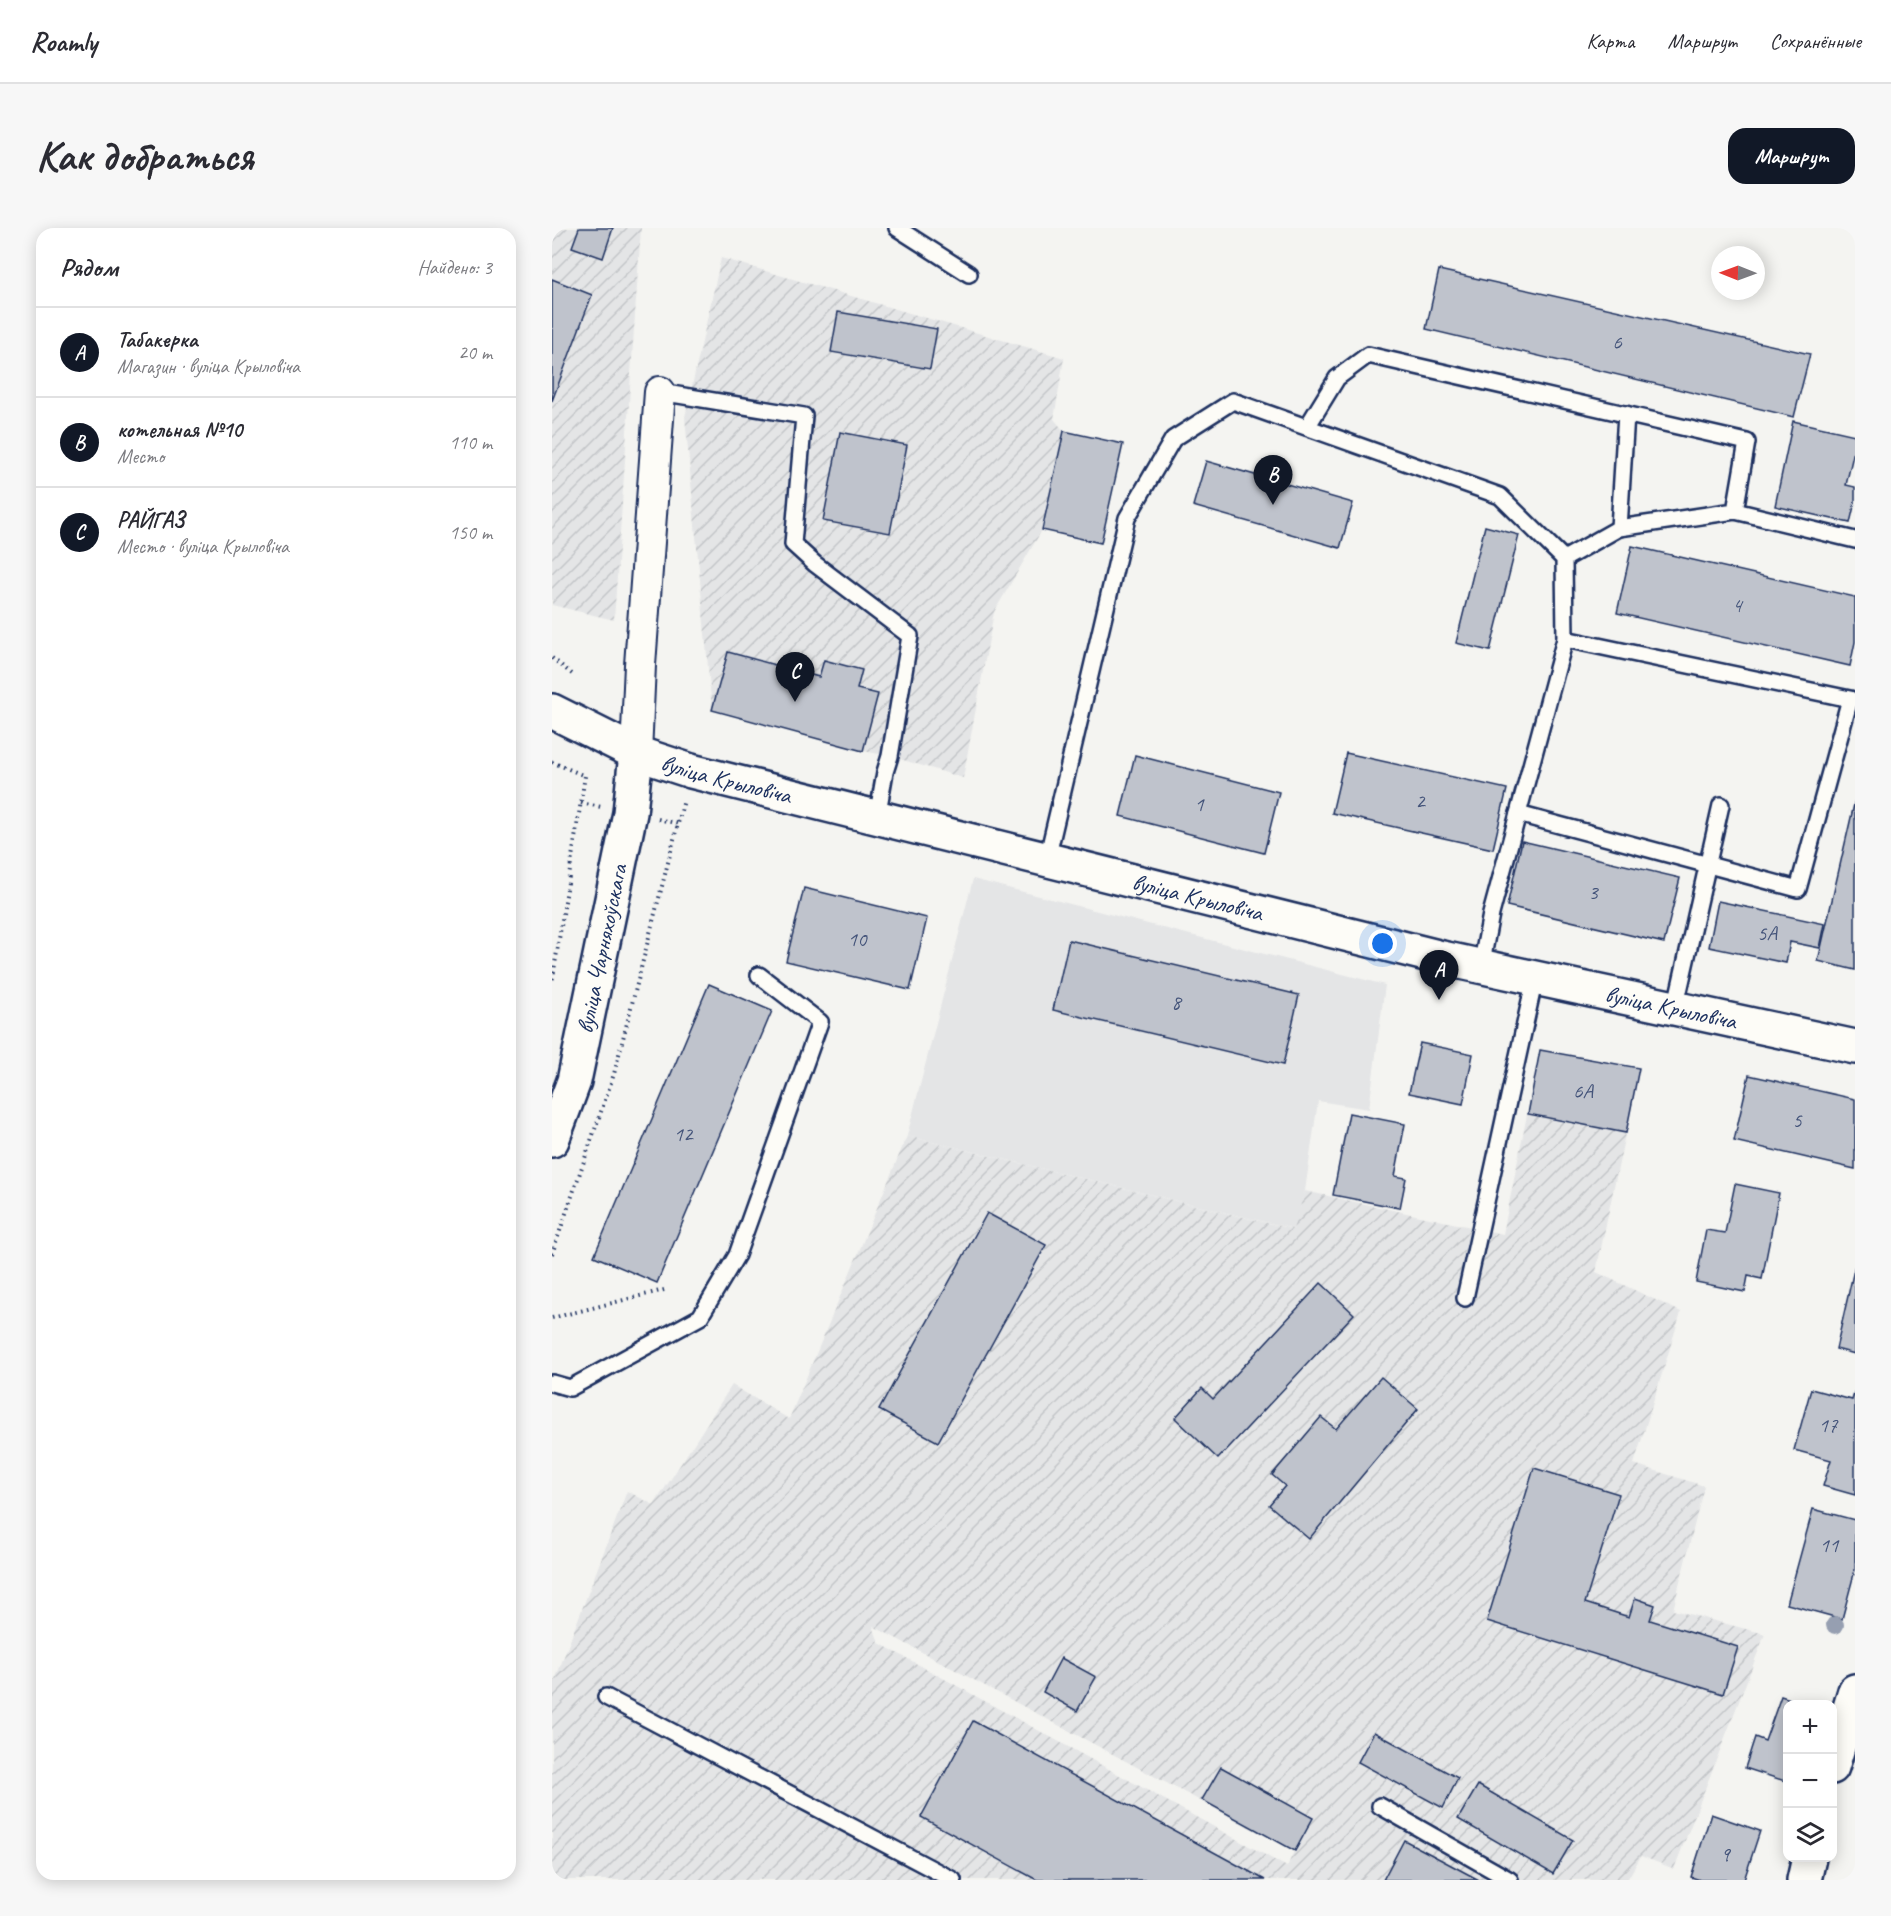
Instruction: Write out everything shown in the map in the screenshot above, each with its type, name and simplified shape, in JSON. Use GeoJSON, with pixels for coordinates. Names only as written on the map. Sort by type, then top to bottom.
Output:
{"type":"FeatureCollection","features":[{"type":"Feature","properties":{"kind":"main road","name":"вуліца Крыловіча"},"geometry":{"type":"LineString","coordinates":[[552,711],[636,753],[691,771],[1481,967],[1855,1047]]}},
{"type":"Feature","properties":{"kind":"main road","name":"вуліца Чарняхоўскага"},"geometry":{"type":"LineString","coordinates":[[552,1140],[577,1069],[630,813],[636,753]]}},
{"type":"Feature","properties":{"kind":"main road"},"geometry":{"type":"LineString","coordinates":[[1837,1754],[1855,1691]]}},
{"type":"Feature","properties":{"kind":"main road"},"geometry":{"type":"LineString","coordinates":[[1803,1880],[1808,1862]]}},
{"type":"Feature","properties":{"kind":"street"},"geometry":{"type":"LineString","coordinates":[[636,753],[660,392]]}},
{"type":"Feature","properties":{"kind":"lane"},"geometry":{"type":"LineString","coordinates":[[897,228],[969,274]]}},
{"type":"Feature","properties":{"kind":"lane"},"geometry":{"type":"LineString","coordinates":[[1307,427],[1337,378],[1368,355],[1746,442],[1735,511]]}},
{"type":"Feature","properties":{"kind":"lane"},"geometry":{"type":"LineString","coordinates":[[660,392],[804,416],[793,544],[815,564],[910,636],[877,818]]}},
{"type":"Feature","properties":{"kind":"lane"},"geometry":{"type":"LineString","coordinates":[[1047,859],[1127,518],[1173,439],[1233,400],[1500,496],[1564,559],[1565,639],[1491,914],[1481,967]]}},
{"type":"Feature","properties":{"kind":"lane"},"geometry":{"type":"LineString","coordinates":[[1619,528],[1626,414]]}},
{"type":"Feature","properties":{"kind":"lane"},"geometry":{"type":"LineString","coordinates":[[1564,559],[1619,528],[1735,511],[1855,540]]}},
{"type":"Feature","properties":{"kind":"lane"},"geometry":{"type":"LineString","coordinates":[[1518,814],[1798,889],[1850,699],[1565,639]]}},
{"type":"Feature","properties":{"kind":"lane"},"geometry":{"type":"LineString","coordinates":[[1675,1009],[1721,805]]}},
{"type":"Feature","properties":{"kind":"lane"},"geometry":{"type":"LineString","coordinates":[[552,1383],[570,1388],[700,1317],[737,1255],[820,1022],[759,975]]}},
{"type":"Feature","properties":{"kind":"lane"},"geometry":{"type":"LineString","coordinates":[[1465,1298],[1535,978]]}},
{"type":"Feature","properties":{"kind":"lane"},"geometry":{"type":"LineString","coordinates":[[606,1697],[953,1880]]}},
{"type":"Feature","properties":{"kind":"lane"},"geometry":{"type":"LineString","coordinates":[[1380,1806],[1510,1880]]}},
{"type":"Feature","properties":{"kind":"path"},"geometry":{"type":"LineString","coordinates":[[552,658],[572,674]]}},
{"type":"Feature","properties":{"kind":"path"},"geometry":{"type":"LineString","coordinates":[[552,762],[585,776],[552,982]]}},
{"type":"Feature","properties":{"kind":"path"},"geometry":{"type":"LineString","coordinates":[[552,1254],[614,1074],[691,771]]}},
{"type":"Feature","properties":{"kind":"path"},"geometry":{"type":"LineString","coordinates":[[552,1318],[668,1289]]}},
{"type":"Feature","properties":{"kind":"shaded area"},"geometry":{"type":"Polygon","coordinates":[[[552,228],[641,228],[614,620],[552,605],[552,228]]]}},
{"type":"Feature","properties":{"kind":"shaded area"},"geometry":{"type":"Polygon","coordinates":[[[721,258],[1064,358],[1054,419],[1064,431],[1042,530],[994,612],[963,778],[890,756],[863,751],[712,710],[685,417],[721,258]]]}},
{"type":"Feature","properties":{"kind":"shaded area"},"geometry":{"type":"Polygon","coordinates":[[[973,879],[1385,985],[1369,1109],[1318,1101],[1305,1191],[1294,1229],[907,1136],[973,879]]]}},
{"type":"Feature","properties":{"kind":"shaded area"},"geometry":{"type":"Polygon","coordinates":[[[1540,1050],[1639,1068],[1596,1272],[1681,1312],[1634,1464],[1704,1486],[1673,1610],[1765,1634],[1674,1869],[1641,1856],[1627,1880],[552,1880],[552,1688],[627,1491],[654,1505],[732,1385],[789,1419],[907,1136],[1293,1229],[1305,1191],[1503,1234],[1540,1050]],[[873,1626],[879,1643],[1287,1867],[1294,1851],[873,1626]]]}},
{"type":"Feature","properties":{"kind":"building"},"geometry":{"type":"Polygon","coordinates":[[[579,228],[613,228],[603,258],[572,247],[579,228]]]}},
{"type":"Feature","properties":{"kind":"building"},"geometry":{"type":"Polygon","coordinates":[[[1439,270],[1810,354],[1794,417],[1426,329],[1439,270]]]}},
{"type":"Feature","properties":{"kind":"building"},"geometry":{"type":"Polygon","coordinates":[[[552,279],[592,295],[552,401],[552,279]]]}},
{"type":"Feature","properties":{"kind":"building"},"geometry":{"type":"Polygon","coordinates":[[[838,312],[937,329],[930,369],[831,352],[838,312]]]}},
{"type":"Feature","properties":{"kind":"building"},"geometry":{"type":"Polygon","coordinates":[[[1793,421],[1855,435],[1855,446],[1846,485],[1855,487],[1855,502],[1850,523],[1775,506],[1793,421]]]}},
{"type":"Feature","properties":{"kind":"building"},"geometry":{"type":"Polygon","coordinates":[[[1064,431],[1123,444],[1101,543],[1042,530],[1064,431]]]}},
{"type":"Feature","properties":{"kind":"building"},"geometry":{"type":"Polygon","coordinates":[[[840,432],[907,445],[890,533],[823,521],[840,432]]]}},
{"type":"Feature","properties":{"kind":"building"},"geometry":{"type":"Polygon","coordinates":[[[1206,461],[1353,503],[1340,548],[1193,506],[1206,461]]]}},
{"type":"Feature","properties":{"kind":"building"},"geometry":{"type":"Polygon","coordinates":[[[1485,526],[1519,535],[1490,651],[1456,643],[1485,526]]]}},
{"type":"Feature","properties":{"kind":"building"},"geometry":{"type":"Polygon","coordinates":[[[1632,546],[1855,597],[1855,642],[1850,666],[1617,613],[1632,546]]]}},
{"type":"Feature","properties":{"kind":"building"},"geometry":{"type":"Polygon","coordinates":[[[728,652],[819,677],[824,660],[862,670],[857,689],[878,694],[863,751],[712,710],[728,652]]]}},
{"type":"Feature","properties":{"kind":"building"},"geometry":{"type":"Polygon","coordinates":[[[1346,753],[1507,789],[1493,849],[1332,813],[1346,753]]]}},
{"type":"Feature","properties":{"kind":"building"},"geometry":{"type":"Polygon","coordinates":[[[1135,755],[1279,792],[1264,853],[1120,816],[1135,755]]]}},
{"type":"Feature","properties":{"kind":"building"},"geometry":{"type":"Polygon","coordinates":[[[1855,800],[1855,970],[1818,961],[1855,800]]]}},
{"type":"Feature","properties":{"kind":"building"},"geometry":{"type":"Polygon","coordinates":[[[1522,841],[1680,878],[1664,943],[1507,906],[1522,841]]]}},
{"type":"Feature","properties":{"kind":"building"},"geometry":{"type":"Polygon","coordinates":[[[804,888],[927,918],[910,990],[786,961],[804,888]]]}},
{"type":"Feature","properties":{"kind":"building"},"geometry":{"type":"Polygon","coordinates":[[[1718,901],[1825,924],[1820,948],[1790,942],[1786,963],[1709,947],[1718,901]]]}},
{"type":"Feature","properties":{"kind":"building"},"geometry":{"type":"Polygon","coordinates":[[[1069,940],[1299,995],[1283,1065],[1053,1010],[1069,940]]]}},
{"type":"Feature","properties":{"kind":"building"},"geometry":{"type":"Polygon","coordinates":[[[709,984],[772,1011],[657,1283],[594,1256],[709,984]]]}},
{"type":"Feature","properties":{"kind":"building"},"geometry":{"type":"Polygon","coordinates":[[[1420,1043],[1473,1054],[1463,1104],[1409,1093],[1420,1043]]]}},
{"type":"Feature","properties":{"kind":"building"},"geometry":{"type":"Polygon","coordinates":[[[1540,1050],[1639,1068],[1626,1133],[1528,1114],[1540,1050]]]}},
{"type":"Feature","properties":{"kind":"building"},"geometry":{"type":"Polygon","coordinates":[[[1749,1075],[1855,1099],[1855,1169],[1734,1141],[1749,1075]]]}},
{"type":"Feature","properties":{"kind":"building"},"geometry":{"type":"Polygon","coordinates":[[[1349,1113],[1405,1124],[1395,1176],[1406,1178],[1400,1208],[1333,1195],[1349,1113]]]}},
{"type":"Feature","properties":{"kind":"building"},"geometry":{"type":"Polygon","coordinates":[[[1735,1184],[1779,1193],[1762,1279],[1748,1276],[1745,1292],[1696,1282],[1706,1230],[1725,1233],[1735,1184]]]}},
{"type":"Feature","properties":{"kind":"building"},"geometry":{"type":"Polygon","coordinates":[[[987,1213],[1046,1245],[938,1442],[879,1410],[987,1213]]]}},
{"type":"Feature","properties":{"kind":"building"},"geometry":{"type":"Polygon","coordinates":[[[1855,1265],[1855,1354],[1836,1349],[1855,1265]]]}},
{"type":"Feature","properties":{"kind":"building"},"geometry":{"type":"Polygon","coordinates":[[[1321,1283],[1354,1314],[1218,1459],[1175,1418],[1202,1388],[1213,1399],[1321,1283]]]}},
{"type":"Feature","properties":{"kind":"building"},"geometry":{"type":"Polygon","coordinates":[[[1381,1377],[1418,1409],[1309,1539],[1269,1505],[1285,1486],[1272,1475],[1321,1417],[1336,1429],[1381,1377]]]}},
{"type":"Feature","properties":{"kind":"building"},"geometry":{"type":"Polygon","coordinates":[[[1811,1389],[1852,1400],[1855,1390],[1855,1495],[1823,1486],[1831,1460],[1794,1450],[1811,1389]]]}},
{"type":"Feature","properties":{"kind":"building"},"geometry":{"type":"Polygon","coordinates":[[[1534,1468],[1619,1494],[1585,1603],[1629,1617],[1635,1598],[1655,1605],[1650,1620],[1738,1647],[1723,1694],[1487,1621],[1534,1468]]]}},
{"type":"Feature","properties":{"kind":"building"},"geometry":{"type":"Polygon","coordinates":[[[1813,1509],[1855,1520],[1855,1570],[1842,1619],[1787,1604],[1813,1509]]]}},
{"type":"Feature","properties":{"kind":"building"},"geometry":{"type":"Polygon","coordinates":[[[1061,1658],[1096,1677],[1077,1711],[1043,1692],[1061,1658]]]}},
{"type":"Feature","properties":{"kind":"building"},"geometry":{"type":"Polygon","coordinates":[[[1781,1696],[1793,1700],[1783,1700],[1783,1780],[1745,1768],[1755,1737],[1765,1741],[1781,1696]]]}},
{"type":"Feature","properties":{"kind":"building"},"geometry":{"type":"Polygon","coordinates":[[[973,1721],[1265,1880],[1037,1880],[921,1817],[973,1721]]]}},
{"type":"Feature","properties":{"kind":"building"},"geometry":{"type":"Polygon","coordinates":[[[1374,1732],[1458,1778],[1443,1808],[1358,1762],[1374,1732]]]}},
{"type":"Feature","properties":{"kind":"building"},"geometry":{"type":"Polygon","coordinates":[[[1221,1767],[1313,1818],[1295,1851],[1202,1800],[1221,1767]]]}},
{"type":"Feature","properties":{"kind":"building"},"geometry":{"type":"Polygon","coordinates":[[[1478,1785],[1573,1840],[1553,1874],[1458,1819],[1478,1785]]]}},
{"type":"Feature","properties":{"kind":"building"},"geometry":{"type":"Polygon","coordinates":[[[1711,1814],[1760,1831],[1744,1880],[1700,1880],[1691,1877],[1711,1814]]]}},
{"type":"Feature","properties":{"kind":"building"},"geometry":{"type":"Polygon","coordinates":[[[1404,1840],[1479,1880],[1383,1880],[1404,1840]]]}},
{"type":"Feature","properties":{"kind":"place","name":"котельная №10"},"geometry":{"type":"Point","coordinates":[1273,505]}},
{"type":"Feature","properties":{"kind":"place","name":"РАЙГАЗ"},"geometry":{"type":"Point","coordinates":[795,702]}},
{"type":"Feature","properties":{"kind":"place","name":"Табакерка"},"geometry":{"type":"Point","coordinates":[1439,1000]}}]}
